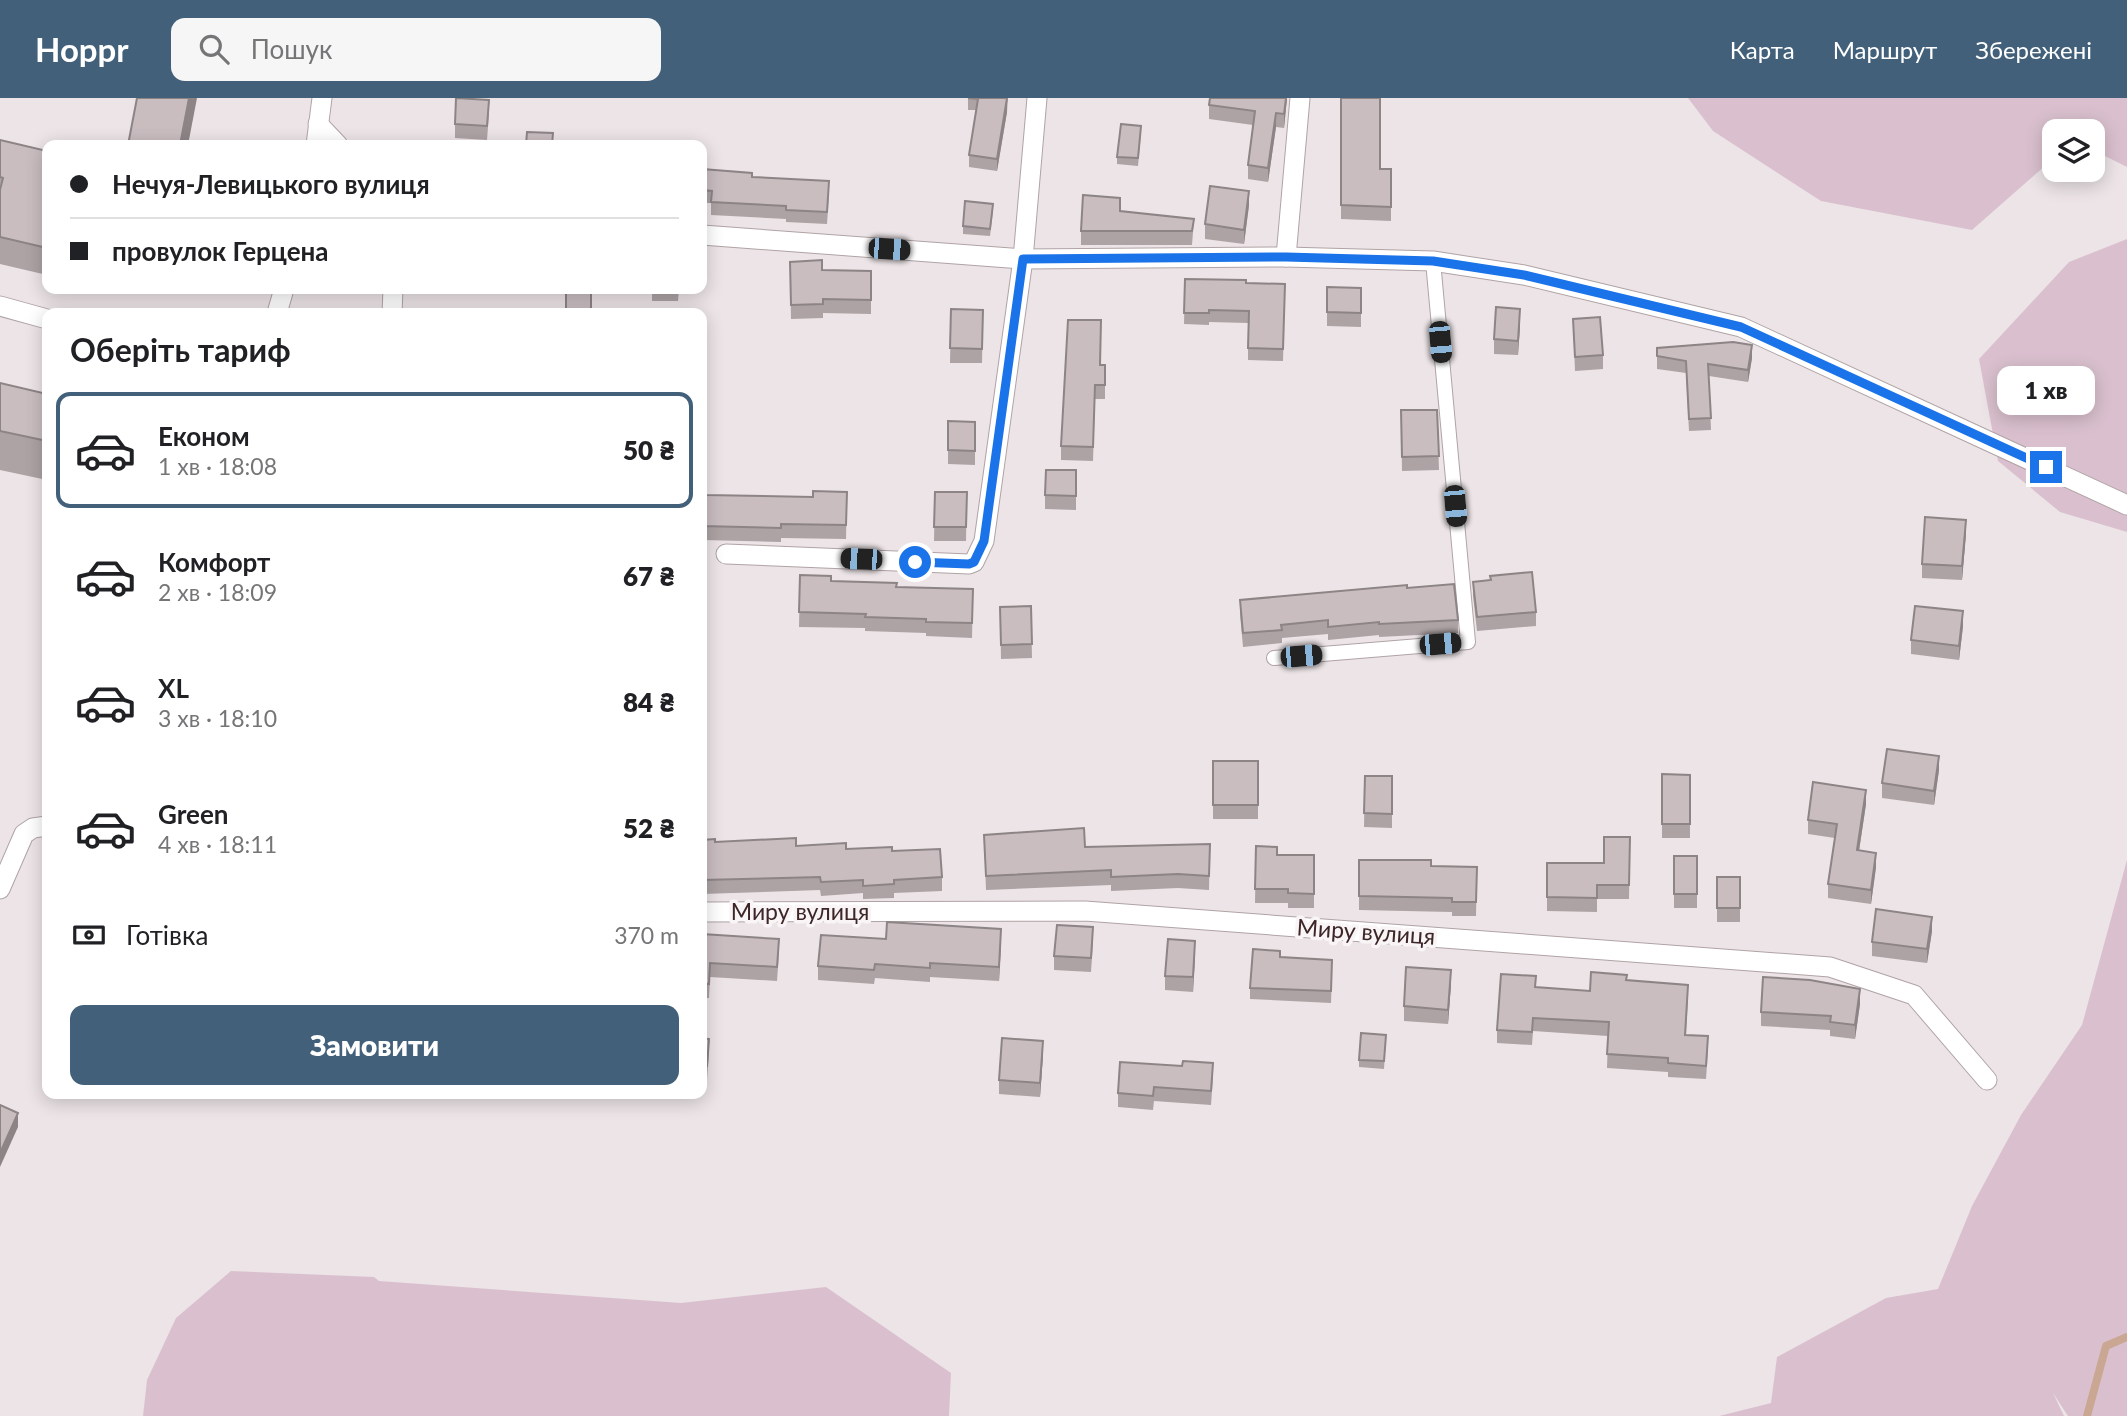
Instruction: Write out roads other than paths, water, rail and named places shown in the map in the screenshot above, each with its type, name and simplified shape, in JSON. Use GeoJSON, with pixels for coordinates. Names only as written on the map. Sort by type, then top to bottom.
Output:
{"type":"FeatureCollection","features":[{"type":"Feature","properties":{"kind":"street"},"geometry":{"type":"LineString","coordinates":[[316,140],[322,98]]}},
{"type":"Feature","properties":{"kind":"street"},"geometry":{"type":"LineString","coordinates":[[726,554],[969,564],[974,562],[984,541],[1023,259],[1037,98]]}},
{"type":"Feature","properties":{"kind":"street"},"geometry":{"type":"LineString","coordinates":[[1286,257],[1300,98]]}},
{"type":"Feature","properties":{"kind":"street"},"geometry":{"type":"LineString","coordinates":[[318,124],[333,140]]}},
{"type":"Feature","properties":{"kind":"street"},"geometry":{"type":"LineString","coordinates":[[707,235],[1023,259],[1286,257],[1433,261],[1524,275],[1741,327],[2127,505]]}},
{"type":"Feature","properties":{"kind":"street"},"geometry":{"type":"LineString","coordinates":[[0,306],[42,318]]}},
{"type":"Feature","properties":{"kind":"street"},"geometry":{"type":"LineString","coordinates":[[0,889],[24,834],[33,828],[42,827]]}},
{"type":"Feature","properties":{"kind":"street","name":"Миру вулиця"},"geometry":{"type":"LineString","coordinates":[[707,912],[1085,911],[1830,967],[1914,995],[1987,1080]]}},
{"type":"Feature","properties":{"kind":"lane"},"geometry":{"type":"LineString","coordinates":[[1274,658],[1468,642],[1433,261]]}},
{"type":"Feature","properties":{"kind":"waterway"},"geometry":{"type":"LineString","coordinates":[[2087,1416],[2106,1346],[2127,1337]]}}]}
